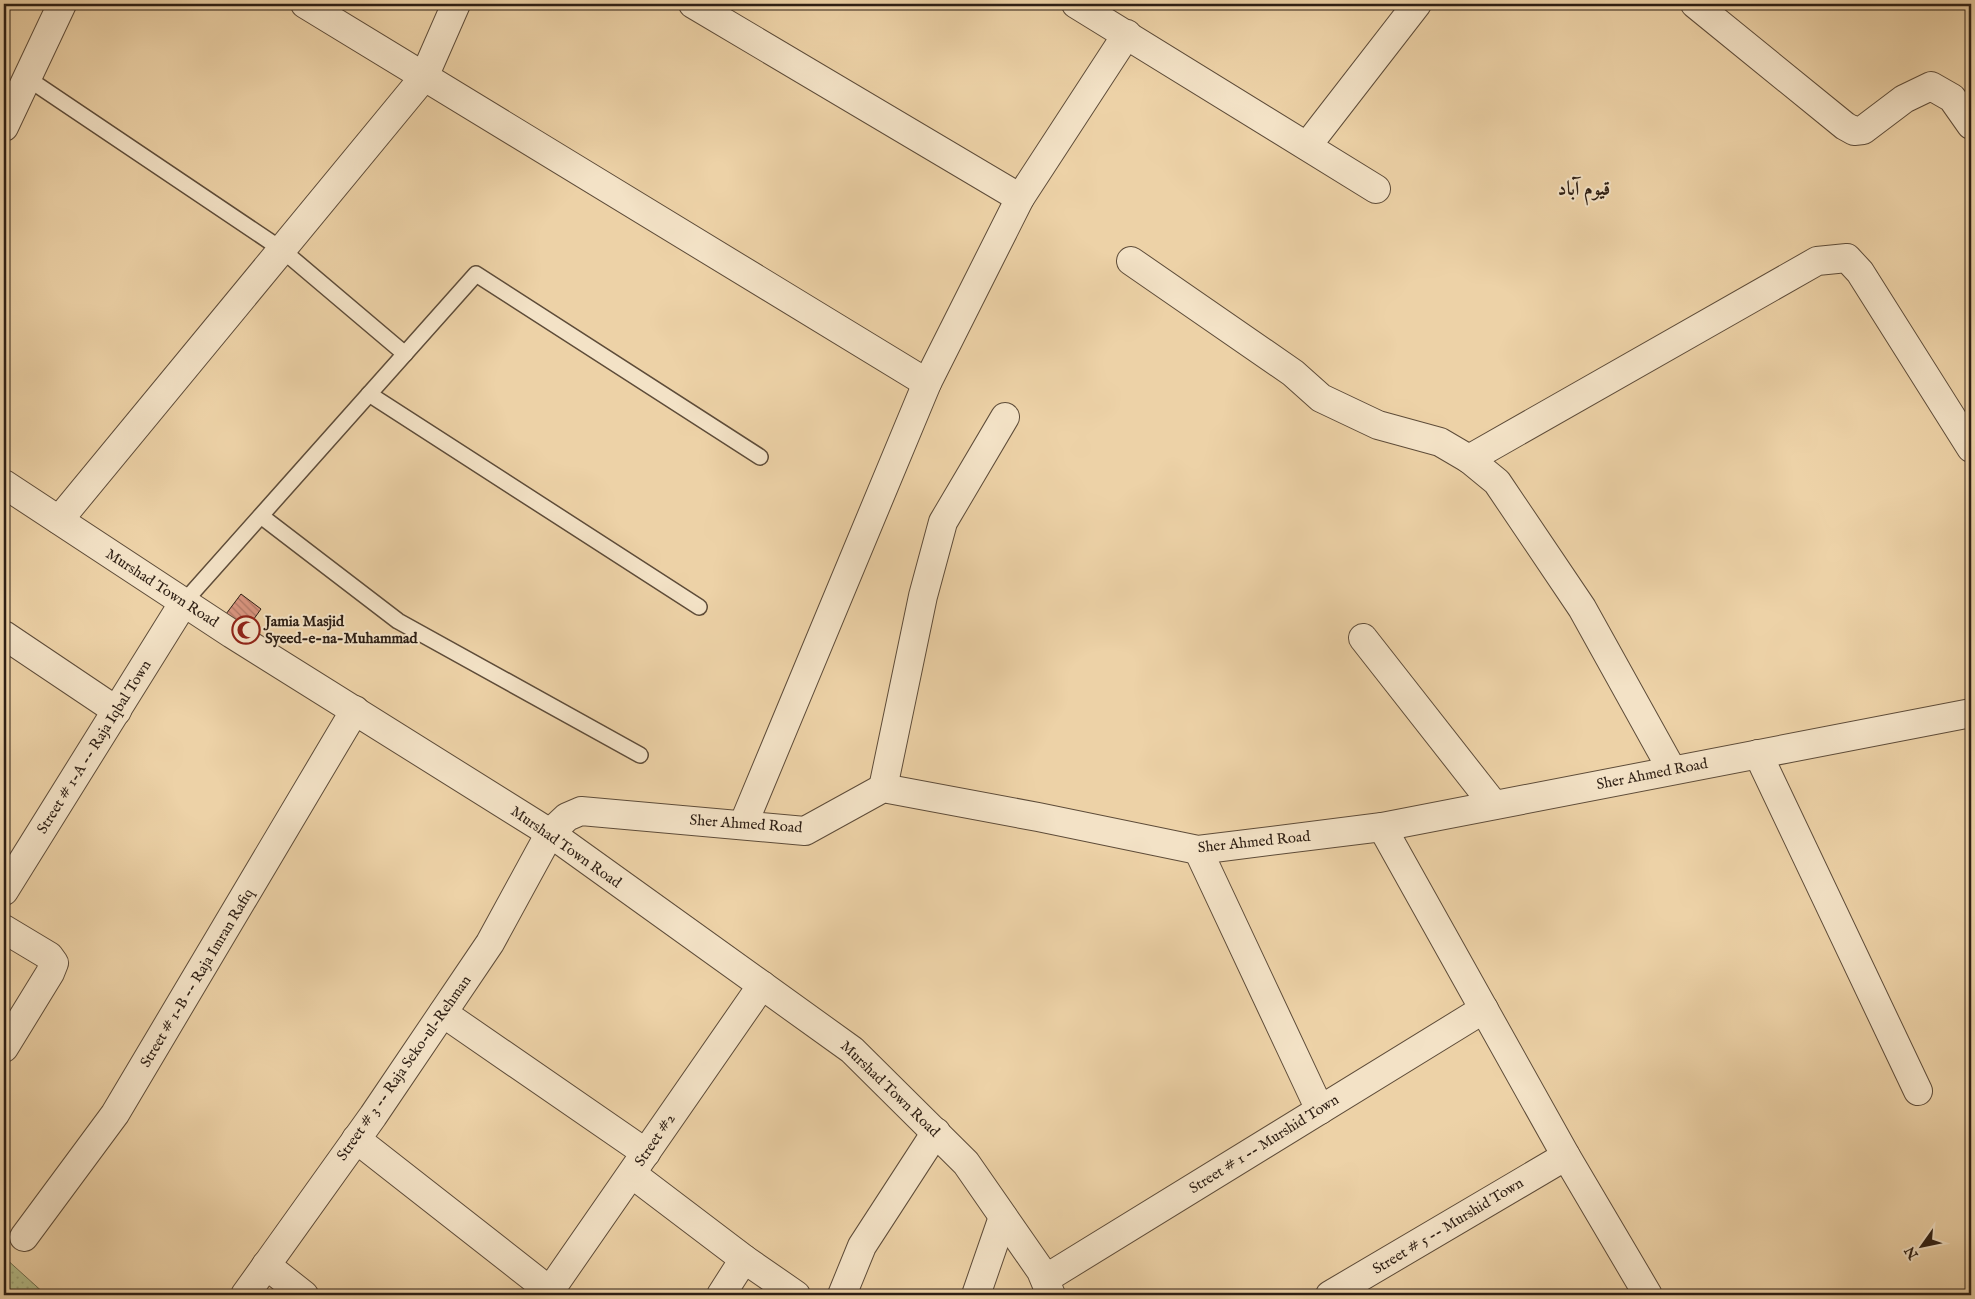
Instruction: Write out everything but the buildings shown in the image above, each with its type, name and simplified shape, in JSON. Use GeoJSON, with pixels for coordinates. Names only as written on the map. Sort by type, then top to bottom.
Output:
{"type":"FeatureCollection","features":[{"type":"Feature","properties":{"kind":"street"},"geometry":{"type":"LineString","coordinates":[[4,127],[62,4]]}},
{"type":"Feature","properties":{"kind":"street"},"geometry":{"type":"LineString","coordinates":[[305,4],[928,383]]}},
{"type":"Feature","properties":{"kind":"street"},"geometry":{"type":"LineString","coordinates":[[59,520],[424,77],[456,4]]}},
{"type":"Feature","properties":{"kind":"street"},"geometry":{"type":"LineString","coordinates":[[693,4],[1020,198]]}},
{"type":"Feature","properties":{"kind":"street"},"geometry":{"type":"LineString","coordinates":[[1076,4],[1376,189]]}},
{"type":"Feature","properties":{"kind":"street"},"geometry":{"type":"LineString","coordinates":[[1307,146],[1418,4]]}},
{"type":"Feature","properties":{"kind":"street"},"geometry":{"type":"LineString","coordinates":[[1695,4],[1845,126],[1854,131],[1863,130],[1904,99],[1931,86],[1952,98],[1971,125]]}},
{"type":"Feature","properties":{"kind":"street"},"geometry":{"type":"LineString","coordinates":[[743,825],[928,383],[1020,198],[1127,34]]}},
{"type":"Feature","properties":{"kind":"street"},"geometry":{"type":"LineString","coordinates":[[1469,459],[1817,261],[1846,258],[1860,272],[1971,448]]}},
{"type":"Feature","properties":{"kind":"street"},"geometry":{"type":"LineString","coordinates":[[1131,261],[1292,373],[1322,398],[1378,425],[1440,442],[1469,459],[1497,482],[1582,608],[1672,770]]}},
{"type":"Feature","properties":{"kind":"street"},"geometry":{"type":"LineString","coordinates":[[883,788],[923,596],[943,522],[1005,417]]}},
{"type":"Feature","properties":{"kind":"street","name":"Murshad Town Road"},"geometry":{"type":"LineString","coordinates":[[4,484],[184,602],[550,833],[852,1050],[966,1163],[1048,1287]]}},
{"type":"Feature","properties":{"kind":"street","name":"Street # 1-A -- Raja Iqbal Town"},"geometry":{"type":"LineString","coordinates":[[4,891],[184,602]]}},
{"type":"Feature","properties":{"kind":"street"},"geometry":{"type":"LineString","coordinates":[[4,635],[117,711]]}},
{"type":"Feature","properties":{"kind":"street"},"geometry":{"type":"LineString","coordinates":[[1363,638],[1494,805]]}},
{"type":"Feature","properties":{"kind":"street","name":"Street # 1-B -- Raja Imran Rafiq"},"geometry":{"type":"LineString","coordinates":[[24,1237],[115,1114],[355,710]]}},
{"type":"Feature","properties":{"kind":"street","name":"Sher Ahmed Road"},"geometry":{"type":"LineString","coordinates":[[550,833],[567,817],[581,812],[805,831],[883,788],[1198,850],[1382,827],[1971,713]]}},
{"type":"Feature","properties":{"kind":"street"},"geometry":{"type":"LineString","coordinates":[[1758,754],[1918,1091]]}},
{"type":"Feature","properties":{"kind":"street"},"geometry":{"type":"LineString","coordinates":[[1382,827],[1566,1156],[1648,1295]]}},
{"type":"Feature","properties":{"kind":"street","name":"Street # 3 -- Raja Seko-ul-Rehman"},"geometry":{"type":"LineString","coordinates":[[245,1295],[356,1139],[490,943],[550,833]]}},
{"type":"Feature","properties":{"kind":"street"},"geometry":{"type":"LineString","coordinates":[[1198,850],[1320,1110]]}},
{"type":"Feature","properties":{"kind":"street"},"geometry":{"type":"LineString","coordinates":[[4,929],[49,956],[54,963],[50,973],[4,1048]]}},
{"type":"Feature","properties":{"kind":"street","name":"Street #2"},"geometry":{"type":"LineString","coordinates":[[549,1293],[762,985]]}},
{"type":"Feature","properties":{"kind":"street","name":"Street # 1 -- Murshid Town"},"geometry":{"type":"LineString","coordinates":[[1048,1287],[1320,1110],[1484,1009]]}},
{"type":"Feature","properties":{"kind":"street"},"geometry":{"type":"LineString","coordinates":[[443,1013],[638,1164],[744,1260],[796,1295]]}},
{"type":"Feature","properties":{"kind":"street"},"geometry":{"type":"LineString","coordinates":[[842,1295],[862,1246],[936,1132]]}},
{"type":"Feature","properties":{"kind":"street"},"geometry":{"type":"LineString","coordinates":[[356,1139],[549,1293]]}},
{"type":"Feature","properties":{"kind":"street","name":"Street # 5 -- Murshid Town"},"geometry":{"type":"LineString","coordinates":[[1330,1295],[1566,1156]]}},
{"type":"Feature","properties":{"kind":"street"},"geometry":{"type":"LineString","coordinates":[[976,1295],[1003,1217]]}},
{"type":"Feature","properties":{"kind":"street"},"geometry":{"type":"LineString","coordinates":[[721,1295],[744,1260]]}},
{"type":"Feature","properties":{"kind":"street"},"geometry":{"type":"LineString","coordinates":[[266,1265],[304,1295]]}},
{"type":"Feature","properties":{"kind":"lane"},"geometry":{"type":"LineString","coordinates":[[27,78],[282,249],[405,354]]}},
{"type":"Feature","properties":{"kind":"lane"},"geometry":{"type":"LineString","coordinates":[[184,602],[476,274],[760,457]]}},
{"type":"Feature","properties":{"kind":"lane"},"geometry":{"type":"LineString","coordinates":[[369,394],[699,607]]}},
{"type":"Feature","properties":{"kind":"lane"},"geometry":{"type":"LineString","coordinates":[[261,516],[398,621],[640,755]]}},
{"type":"Feature","properties":{"kind":"green space"},"geometry":{"type":"Polygon","coordinates":[[[4,1257],[46,1295],[4,1295],[4,1257]]]}},
{"type":"Feature","properties":{"kind":"place","name":"Jamia Masjid Syeed-e-na-Muhammad"},"geometry":{"type":"Point","coordinates":[246,630]}},
{"type":"Feature","properties":{"kind":"district","name":"قیوم آباد"},"geometry":{"type":"Point","coordinates":[1584,189]}}]}
